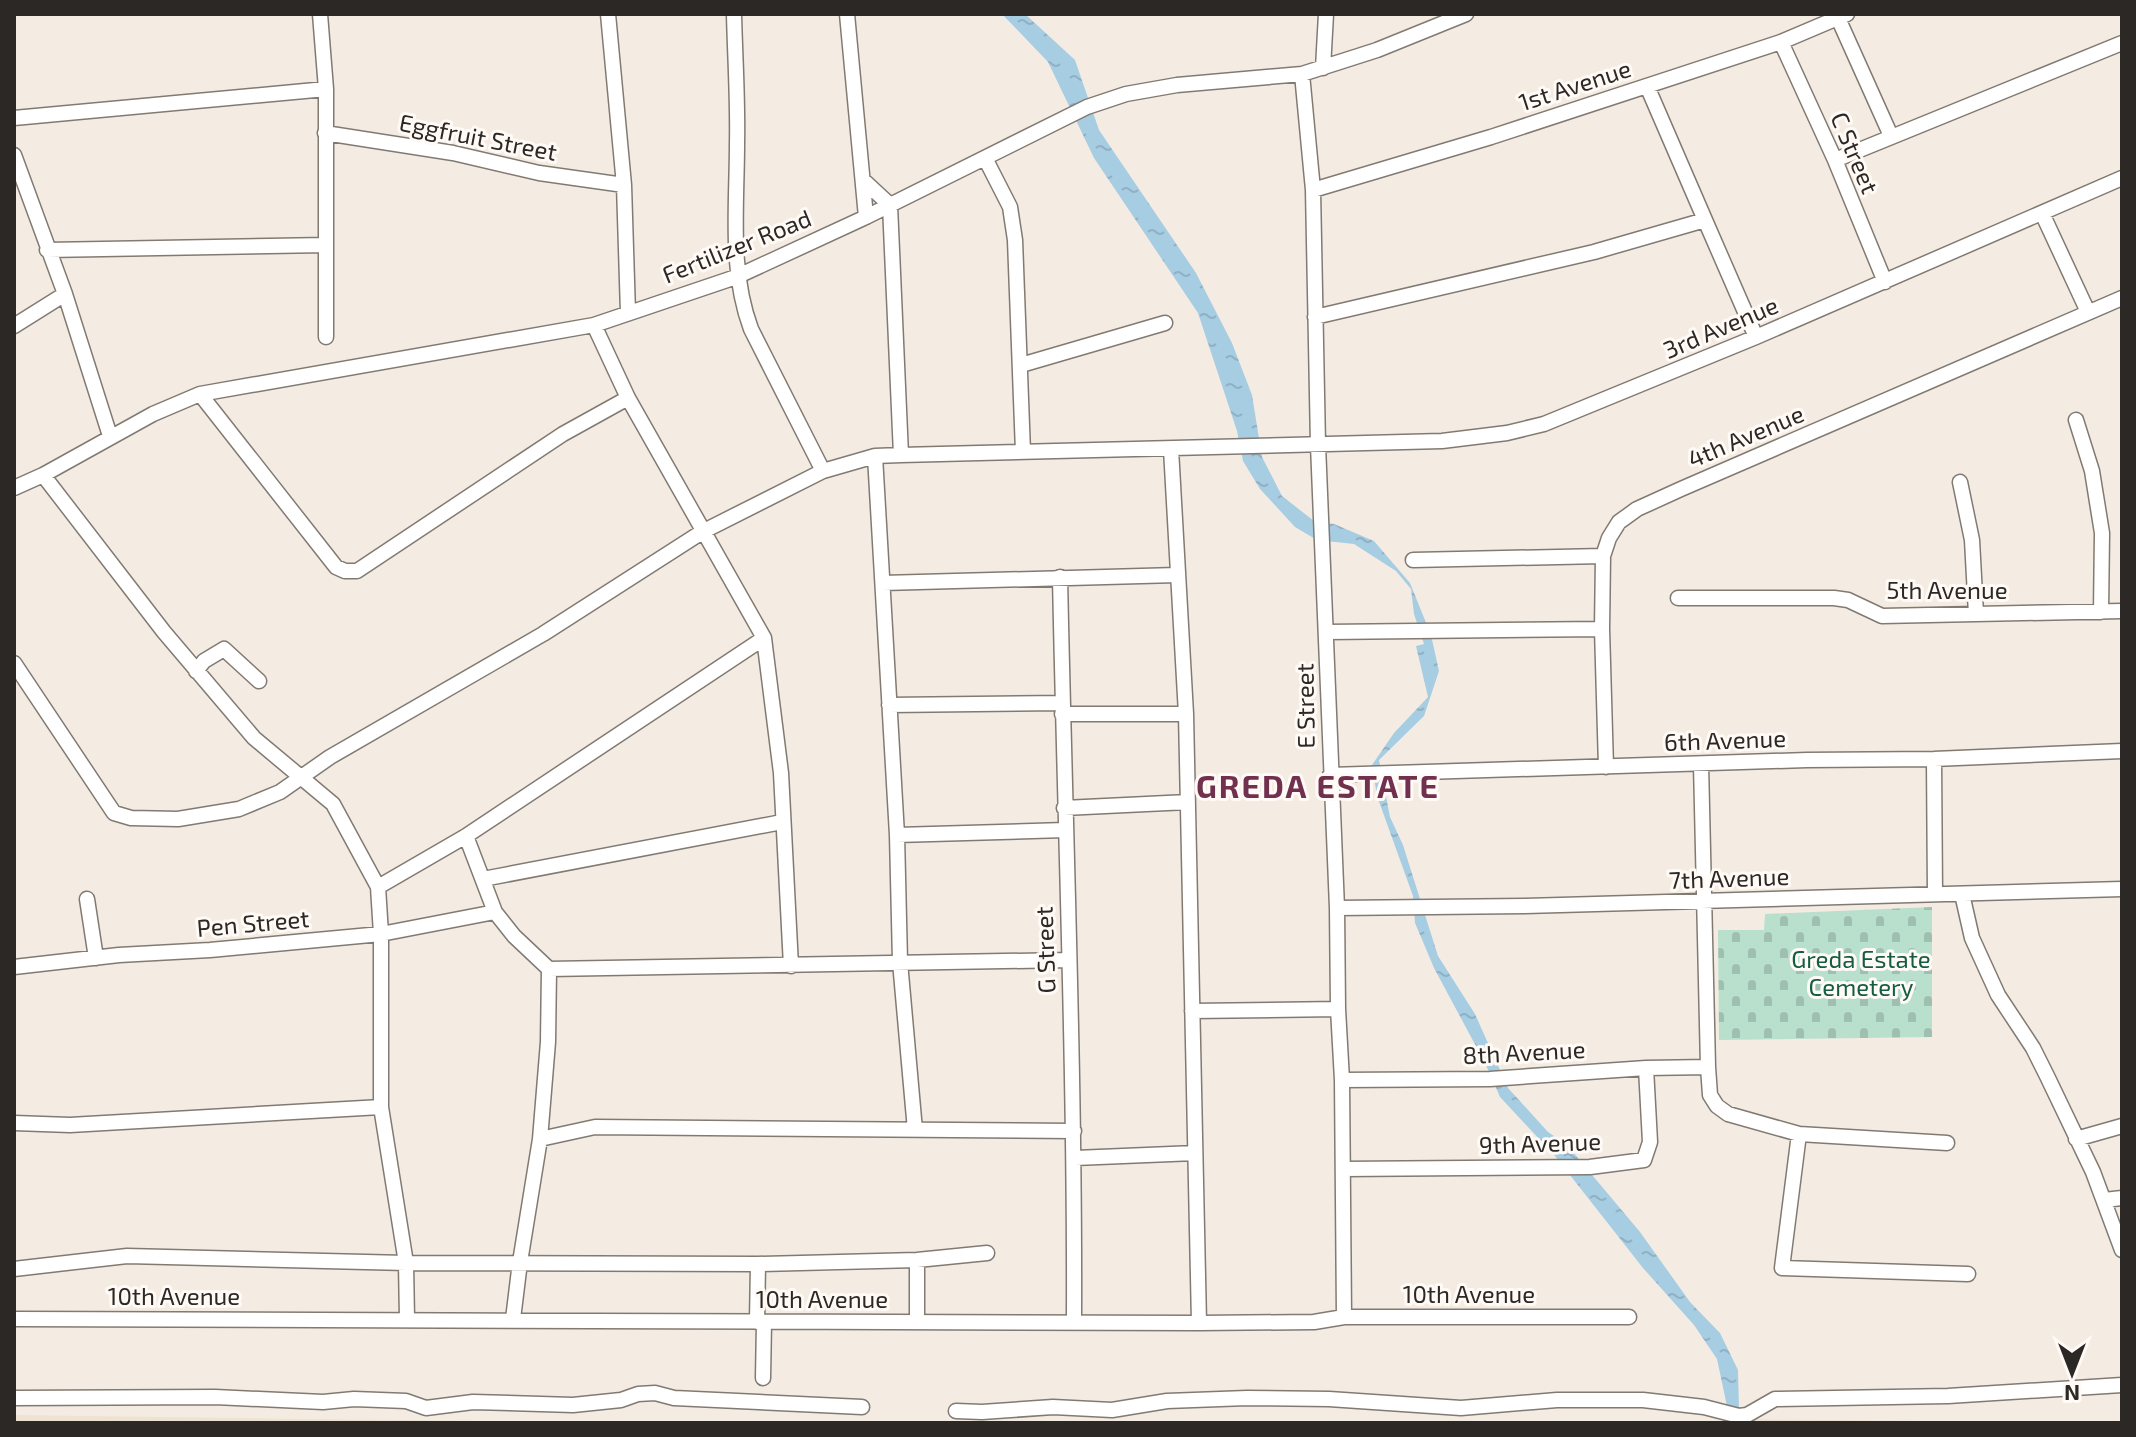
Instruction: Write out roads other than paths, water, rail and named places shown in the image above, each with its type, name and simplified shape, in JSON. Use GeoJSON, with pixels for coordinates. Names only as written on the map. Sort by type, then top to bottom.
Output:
{"type":"FeatureCollection","features":[{"type":"Feature","properties":{"kind":"street"},"geometry":{"type":"LineString","coordinates":[[320,14],[326,89],[326,337]]}},
{"type":"Feature","properties":{"kind":"street"},"geometry":{"type":"LineString","coordinates":[[608,14],[624,185],[628,313]]}},
{"type":"Feature","properties":{"kind":"street"},"geometry":{"type":"LineString","coordinates":[[734,14],[738,125],[736,277],[751,329],[823,471]]}},
{"type":"Feature","properties":{"kind":"street"},"geometry":{"type":"LineString","coordinates":[[847,14],[866,217]]}},
{"type":"Feature","properties":{"kind":"street"},"geometry":{"type":"LineString","coordinates":[[1323,68],[1326,14]]}},
{"type":"Feature","properties":{"kind":"street","name":"Fertilizer Road"},"geometry":{"type":"LineString","coordinates":[[14,488],[153,414],[200,394],[594,325],[736,277],[866,217],[1087,107],[1126,94],[1177,85],[1302,74],[1442,19],[1466,14]]}},
{"type":"Feature","properties":{"kind":"street"},"geometry":{"type":"LineString","coordinates":[[1842,16],[1891,136]]}},
{"type":"Feature","properties":{"kind":"street","name":"1st Avenue"},"geometry":{"type":"LineString","coordinates":[[1313,190],[1491,137],[1781,42],[1842,16]]}},
{"type":"Feature","properties":{"kind":"street","name":"C Street"},"geometry":{"type":"LineString","coordinates":[[1781,42],[1835,160],[1885,282]]}},
{"type":"Feature","properties":{"kind":"street"},"geometry":{"type":"LineString","coordinates":[[1835,160],[2122,43]]}},
{"type":"Feature","properties":{"kind":"street","name":"E Street"},"geometry":{"type":"LineString","coordinates":[[1302,74],[1313,190],[1318,445],[1342,1080],[1344,1317]]}},
{"type":"Feature","properties":{"kind":"street"},"geometry":{"type":"LineString","coordinates":[[1647,86],[1756,337]]}},
{"type":"Feature","properties":{"kind":"street"},"geometry":{"type":"LineString","coordinates":[[14,118],[326,89]]}},
{"type":"Feature","properties":{"kind":"street","name":"Eggfruit Street"},"geometry":{"type":"LineString","coordinates":[[325,133],[453,153],[539,173],[624,185]]}},
{"type":"Feature","properties":{"kind":"street"},"geometry":{"type":"LineString","coordinates":[[14,155],[65,294],[110,436]]}},
{"type":"Feature","properties":{"kind":"street"},"geometry":{"type":"LineString","coordinates":[[985,158],[1010,207],[1015,240],[1023,452]]}},
{"type":"Feature","properties":{"kind":"street","name":"3rd Avenue"},"geometry":{"type":"LineString","coordinates":[[14,663],[114,813],[131,818],[178,819],[239,809],[280,792],[330,757],[543,634],[702,532],[823,471],[875,456],[1442,441],[1507,433],[1544,424],[1756,337],[2122,178]]}},
{"type":"Feature","properties":{"kind":"street"},"geometry":{"type":"LineString","coordinates":[[863,180],[890,205],[901,455]]}},
{"type":"Feature","properties":{"kind":"street"},"geometry":{"type":"LineString","coordinates":[[2042,213],[2088,312]]}},
{"type":"Feature","properties":{"kind":"street"},"geometry":{"type":"LineString","coordinates":[[1315,317],[1594,252],[1705,220]]}},
{"type":"Feature","properties":{"kind":"street"},"geometry":{"type":"LineString","coordinates":[[47,250],[326,245]]}},
{"type":"Feature","properties":{"kind":"street"},"geometry":{"type":"LineString","coordinates":[[14,326],[65,294]]}},
{"type":"Feature","properties":{"kind":"street","name":"4th Avenue"},"geometry":{"type":"LineString","coordinates":[[1606,767],[1603,556],[1619,522],[1637,509],[2122,298]]}},
{"type":"Feature","properties":{"kind":"street"},"geometry":{"type":"LineString","coordinates":[[1021,365],[1165,323]]}},
{"type":"Feature","properties":{"kind":"street"},"geometry":{"type":"LineString","coordinates":[[594,325],[628,398],[764,638],[781,773],[791,966]]}},
{"type":"Feature","properties":{"kind":"street"},"geometry":{"type":"LineString","coordinates":[[200,394],[336,567],[345,571],[357,571],[563,434],[628,398]]}},
{"type":"Feature","properties":{"kind":"street"},"geometry":{"type":"LineString","coordinates":[[2076,420],[2092,471],[2102,533],[2101,612]]}},
{"type":"Feature","properties":{"kind":"street"},"geometry":{"type":"LineString","coordinates":[[1171,449],[1186,714],[1199,1323]]}},
{"type":"Feature","properties":{"kind":"street"},"geometry":{"type":"LineString","coordinates":[[875,456],[897,835],[900,962],[915,1130]]}},
{"type":"Feature","properties":{"kind":"street"},"geometry":{"type":"LineString","coordinates":[[43,475],[196,671],[254,738],[333,804],[378,887],[381,1107],[406,1263],[407,1319]]}},
{"type":"Feature","properties":{"kind":"street"},"geometry":{"type":"LineString","coordinates":[[1960,482],[1972,540],[1976,614]]}},
{"type":"Feature","properties":{"kind":"street"},"geometry":{"type":"LineString","coordinates":[[1413,560],[1603,556]]}},
{"type":"Feature","properties":{"kind":"street"},"geometry":{"type":"LineString","coordinates":[[883,583],[1177,575]]}},
{"type":"Feature","properties":{"kind":"street","name":"G Street"},"geometry":{"type":"LineString","coordinates":[[1060,577],[1075,1158],[1074,1321]]}},
{"type":"Feature","properties":{"kind":"street","name":"5th Avenue"},"geometry":{"type":"LineString","coordinates":[[1678,598],[1834,598],[1848,600],[1882,616],[2122,611]]}},
{"type":"Feature","properties":{"kind":"street"},"geometry":{"type":"LineString","coordinates":[[1327,632],[1602,629]]}},
{"type":"Feature","properties":{"kind":"street"},"geometry":{"type":"LineString","coordinates":[[378,887],[466,836],[764,638]]}},
{"type":"Feature","properties":{"kind":"street"},"geometry":{"type":"LineString","coordinates":[[196,671],[204,661],[224,649],[259,681]]}},
{"type":"Feature","properties":{"kind":"street"},"geometry":{"type":"LineString","coordinates":[[889,705],[1186,714]]}},
{"type":"Feature","properties":{"kind":"street","name":"6th Avenue"},"geometry":{"type":"LineString","coordinates":[[1330,775],[2122,751]]}},
{"type":"Feature","properties":{"kind":"street"},"geometry":{"type":"LineString","coordinates":[[1934,759],[1935,894]]}},
{"type":"Feature","properties":{"kind":"street"},"geometry":{"type":"LineString","coordinates":[[1701,764],[1708,1067],[1710,1095],[1717,1106],[1728,1114],[1799,1134],[1947,1143]]}},
{"type":"Feature","properties":{"kind":"street"},"geometry":{"type":"LineString","coordinates":[[1064,808],[1188,802]]}},
{"type":"Feature","properties":{"kind":"street"},"geometry":{"type":"LineString","coordinates":[[483,879],[782,822]]}},
{"type":"Feature","properties":{"kind":"street"},"geometry":{"type":"LineString","coordinates":[[897,835],[1065,830]]}},
{"type":"Feature","properties":{"kind":"street"},"geometry":{"type":"LineString","coordinates":[[466,836],[495,912],[514,936],[549,969],[1068,960]]}},
{"type":"Feature","properties":{"kind":"street","name":"7th Avenue"},"geometry":{"type":"LineString","coordinates":[[1337,908],[1703,902],[2122,889]]}},
{"type":"Feature","properties":{"kind":"street"},"geometry":{"type":"LineString","coordinates":[[1962,894],[1972,938],[1998,995],[2033,1048],[2104,1200],[2122,1250]]}},
{"type":"Feature","properties":{"kind":"street"},"geometry":{"type":"LineString","coordinates":[[87,899],[96,958]]}},
{"type":"Feature","properties":{"kind":"street","name":"Pen Street"},"geometry":{"type":"LineString","coordinates":[[14,967],[381,934],[495,912]]}},
{"type":"Feature","properties":{"kind":"street"},"geometry":{"type":"LineString","coordinates":[[513,1319],[540,1139],[547,1056],[549,969]]}},
{"type":"Feature","properties":{"kind":"street"},"geometry":{"type":"LineString","coordinates":[[1192,1011],[1338,1009]]}},
{"type":"Feature","properties":{"kind":"street","name":"8th Avenue"},"geometry":{"type":"LineString","coordinates":[[1342,1080],[1490,1079],[1646,1068],[1708,1067]]}},
{"type":"Feature","properties":{"kind":"street","name":"9th Avenue"},"geometry":{"type":"LineString","coordinates":[[1343,1169],[1590,1167],[1644,1160],[1650,1142],[1646,1068]]}},
{"type":"Feature","properties":{"kind":"street"},"geometry":{"type":"LineString","coordinates":[[14,1123],[70,1125],[381,1107]]}},
{"type":"Feature","properties":{"kind":"street"},"geometry":{"type":"LineString","coordinates":[[2076,1139],[2122,1126]]}},
{"type":"Feature","properties":{"kind":"street"},"geometry":{"type":"LineString","coordinates":[[540,1139],[595,1127],[1074,1131]]}},
{"type":"Feature","properties":{"kind":"street"},"geometry":{"type":"LineString","coordinates":[[1799,1134],[1782,1268],[1968,1274]]}},
{"type":"Feature","properties":{"kind":"street"},"geometry":{"type":"LineString","coordinates":[[1075,1158],[1195,1153]]}},
{"type":"Feature","properties":{"kind":"street"},"geometry":{"type":"LineString","coordinates":[[2104,1200],[2122,1198]]}},
{"type":"Feature","properties":{"kind":"street"},"geometry":{"type":"LineString","coordinates":[[14,1269],[127,1256],[406,1263],[758,1264],[917,1260],[987,1253]]}},
{"type":"Feature","properties":{"kind":"street"},"geometry":{"type":"LineString","coordinates":[[917,1260],[917,1322]]}},
{"type":"Feature","properties":{"kind":"street"},"geometry":{"type":"LineString","coordinates":[[758,1264],[763,1378]]}},
{"type":"Feature","properties":{"kind":"street","name":"10th Avenue"},"geometry":{"type":"LineString","coordinates":[[14,1319],[1199,1323],[1314,1322],[1344,1317],[1629,1317]]}},
{"type":"Feature","properties":{"kind":"street"},"geometry":{"type":"LineString","coordinates":[[956,1411],[1053,1407],[1112,1410],[1167,1401],[1247,1398],[1329,1399],[1461,1408],[1557,1400],[1643,1400],[1704,1407],[1739,1416],[1747,1415],[1775,1399],[1948,1396],[2122,1385]]}},
{"type":"Feature","properties":{"kind":"street"},"geometry":{"type":"LineString","coordinates":[[14,1398],[215,1397],[323,1402],[354,1399],[406,1401],[426,1408],[473,1402],[573,1405],[655,1393],[674,1398],[862,1407]]}},
{"type":"Feature","properties":{"kind":"water"},"geometry":{"type":"Polygon","coordinates":[[[1002,14],[1025,14],[1075,60],[1099,130],[1196,273],[1232,343],[1252,395],[1262,457],[1282,496],[1314,521],[1334,524],[1374,541],[1410,583],[1431,635],[1439,671],[1424,716],[1379,760],[1390,817],[1403,845],[1438,956],[1475,1014],[1508,1088],[1548,1132],[1567,1145],[1640,1232],[1690,1302],[1720,1333],[1738,1370],[1739,1409],[1728,1411],[1717,1359],[1694,1325],[1643,1268],[1555,1156],[1500,1097],[1434,968],[1415,923],[1413,896],[1377,796],[1372,765],[1394,733],[1428,697],[1416,646],[1424,644],[1414,614],[1411,589],[1396,571],[1354,544],[1317,540],[1295,527],[1260,489],[1243,461],[1237,431],[1198,313],[1094,158],[1048,62],[1002,14]]]}},
{"type":"Feature","properties":{"kind":"district","name":"GREDA ESTATE"},"geometry":{"type":"Point","coordinates":[1318,787]}},
{"type":"Feature","properties":{"kind":"park label","name":"Greda Estate Cemetery"},"geometry":{"type":"Point","coordinates":[1861,974]}}]}
